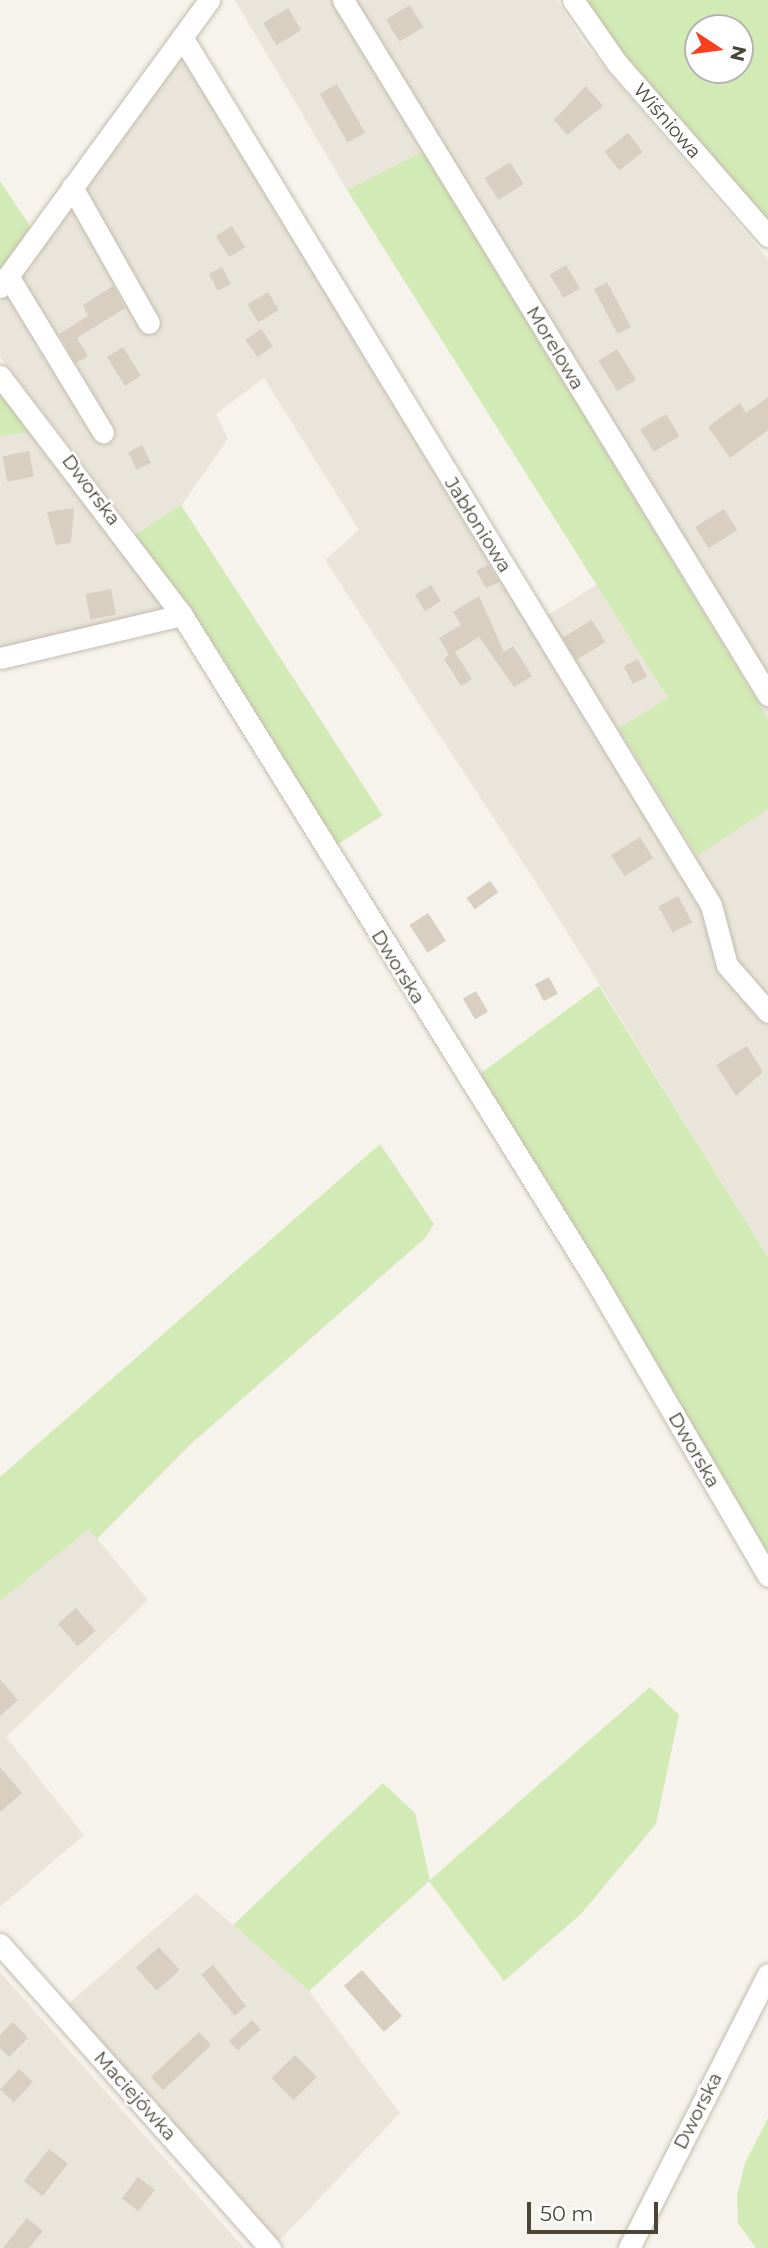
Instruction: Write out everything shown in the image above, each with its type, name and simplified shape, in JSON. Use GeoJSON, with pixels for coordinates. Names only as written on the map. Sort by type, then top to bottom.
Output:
{"type":"FeatureCollection","features":[{"type":"Feature","properties":{"kind":"street"},"geometry":{"type":"LineString","coordinates":[[103,432],[4,281],[209,0]]}},
{"type":"Feature","properties":{"kind":"street","name":"Morelowa"},"geometry":{"type":"LineString","coordinates":[[344,0],[768,695]]}},
{"type":"Feature","properties":{"kind":"street","name":"Wiśniowa"},"geometry":{"type":"LineString","coordinates":[[573,0],[617,64],[768,236]]}},
{"type":"Feature","properties":{"kind":"street","name":"Jabłoniowa"},"geometry":{"type":"LineString","coordinates":[[182,37],[711,905],[727,965],[768,1012]]}},
{"type":"Feature","properties":{"kind":"street"},"geometry":{"type":"LineString","coordinates":[[72,187],[149,323]]}},
{"type":"Feature","properties":{"kind":"street","name":"Dworska"},"geometry":{"type":"LineString","coordinates":[[0,376],[182,615],[597,1283],[768,1576]]}},
{"type":"Feature","properties":{"kind":"street"},"geometry":{"type":"LineString","coordinates":[[0,658],[182,615]]}},
{"type":"Feature","properties":{"kind":"street","name":"Maciejówka"},"geometry":{"type":"LineString","coordinates":[[0,1944],[270,2248]]}},
{"type":"Feature","properties":{"kind":"street","name":"Dworska"},"geometry":{"type":"LineString","coordinates":[[629,2248],[768,1974]]}},
{"type":"Feature","properties":{"kind":"shaded area"},"geometry":{"type":"Polygon","coordinates":[[[235,0],[557,0],[582,41],[768,259],[768,719],[424,151],[347,190],[235,0]]]}},
{"type":"Feature","properties":{"kind":"shaded area"},"geometry":{"type":"Polygon","coordinates":[[[189,39],[542,619],[598,584],[668,698],[620,729],[697,856],[768,809],[768,1257],[546,898],[325,560],[359,530],[264,378],[216,414],[228,439],[150,550],[0,357],[0,302],[189,39]]]}},
{"type":"Feature","properties":{"kind":"shaded area"},"geometry":{"type":"Polygon","coordinates":[[[31,432],[173,617],[0,658],[0,436],[31,432]]]}},
{"type":"Feature","properties":{"kind":"shaded area"},"geometry":{"type":"Polygon","coordinates":[[[89,1529],[148,1600],[6,1737],[84,1835],[0,1907],[0,1601],[89,1529]]]}},
{"type":"Feature","properties":{"kind":"shaded area"},"geometry":{"type":"Polygon","coordinates":[[[196,1893],[309,1991],[400,2113],[278,2242],[68,2004],[196,1893]]]}},
{"type":"Feature","properties":{"kind":"shaded area"},"geometry":{"type":"Polygon","coordinates":[[[0,1972],[197,2195],[244,2248],[0,2248],[0,1972]]]}},
{"type":"Feature","properties":{"kind":"green space"},"geometry":{"type":"Polygon","coordinates":[[[584,0],[768,0],[768,224],[627,65],[584,0]]]}},
{"type":"Feature","properties":{"kind":"green space"},"geometry":{"type":"Polygon","coordinates":[[[424,151],[768,719],[768,809],[697,856],[619,728],[668,698],[347,190],[424,151]]]}},
{"type":"Feature","properties":{"kind":"green space"},"geometry":{"type":"Polygon","coordinates":[[[0,181],[34,232],[0,276],[0,181]]]}},
{"type":"Feature","properties":{"kind":"green space"},"geometry":{"type":"Polygon","coordinates":[[[0,393],[31,432],[0,436],[0,393]]]}},
{"type":"Feature","properties":{"kind":"green space"},"geometry":{"type":"Polygon","coordinates":[[[181,505],[383,815],[336,845],[135,535],[181,505]]]}},
{"type":"Feature","properties":{"kind":"green space"},"geometry":{"type":"Polygon","coordinates":[[[599,986],[768,1257],[768,1564],[473,1079],[599,986]]]}},
{"type":"Feature","properties":{"kind":"green space"},"geometry":{"type":"Polygon","coordinates":[[[380,1144],[434,1224],[425,1238],[192,1443],[97,1539],[89,1529],[0,1601],[0,1477],[380,1144]]]}},
{"type":"Feature","properties":{"kind":"green space"},"geometry":{"type":"Polygon","coordinates":[[[650,1687],[679,1715],[656,1824],[581,1914],[504,1981],[429,1881],[309,1991],[233,1925],[383,1783],[415,1813],[430,1880],[650,1687]]]}},
{"type":"Feature","properties":{"kind":"green space"},"geometry":{"type":"Polygon","coordinates":[[[768,2118],[768,2248],[756,2248],[738,2223],[737,2196],[745,2163],[768,2118]]]}},
{"type":"Feature","properties":{"kind":"building"},"geometry":{"type":"Polygon","coordinates":[[[410,5],[423,27],[399,42],[386,19],[410,5]]]}},
{"type":"Feature","properties":{"kind":"building"},"geometry":{"type":"Polygon","coordinates":[[[288,8],[301,30],[277,45],[263,23],[288,8]]]}},
{"type":"Feature","properties":{"kind":"building"},"geometry":{"type":"Polygon","coordinates":[[[337,84],[365,132],[348,142],[320,94],[337,84]]]}},
{"type":"Feature","properties":{"kind":"building"},"geometry":{"type":"Polygon","coordinates":[[[586,86],[603,106],[567,135],[554,120],[586,86]]]}},
{"type":"Feature","properties":{"kind":"building"},"geometry":{"type":"Polygon","coordinates":[[[628,133],[643,152],[619,170],[604,151],[628,133]]]}},
{"type":"Feature","properties":{"kind":"building"},"geometry":{"type":"Polygon","coordinates":[[[510,162],[524,184],[498,200],[485,178],[510,162]]]}},
{"type":"Feature","properties":{"kind":"building"},"geometry":{"type":"Polygon","coordinates":[[[232,226],[245,247],[229,257],[216,236],[232,226]]]}},
{"type":"Feature","properties":{"kind":"building"},"geometry":{"type":"Polygon","coordinates":[[[566,265],[580,288],[564,298],[550,275],[566,265]]]}},
{"type":"Feature","properties":{"kind":"building"},"geometry":{"type":"Polygon","coordinates":[[[222,267],[231,284],[218,291],[209,274],[222,267]]]}},
{"type":"Feature","properties":{"kind":"building"},"geometry":{"type":"Polygon","coordinates":[[[607,282],[631,327],[618,334],[594,289],[607,282]]]}},
{"type":"Feature","properties":{"kind":"building"},"geometry":{"type":"Polygon","coordinates":[[[113,286],[125,308],[77,338],[88,356],[76,363],[59,334],[88,316],[83,305],[113,286]]]}},
{"type":"Feature","properties":{"kind":"building"},"geometry":{"type":"Polygon","coordinates":[[[268,292],[279,310],[258,322],[247,304],[268,292]]]}},
{"type":"Feature","properties":{"kind":"building"},"geometry":{"type":"Polygon","coordinates":[[[261,329],[273,346],[257,357],[245,340],[261,329]]]}},
{"type":"Feature","properties":{"kind":"building"},"geometry":{"type":"Polygon","coordinates":[[[123,347],[141,376],[125,386],[107,357],[123,347]]]}},
{"type":"Feature","properties":{"kind":"building"},"geometry":{"type":"Polygon","coordinates":[[[617,349],[636,380],[617,391],[598,361],[617,349]]]}},
{"type":"Feature","properties":{"kind":"building"},"geometry":{"type":"Polygon","coordinates":[[[768,397],[768,430],[730,458],[708,427],[740,403],[746,413],[768,397]]]}},
{"type":"Feature","properties":{"kind":"building"},"geometry":{"type":"Polygon","coordinates":[[[666,414],[679,436],[654,452],[640,429],[666,414]]]}},
{"type":"Feature","properties":{"kind":"building"},"geometry":{"type":"Polygon","coordinates":[[[142,445],[151,463],[137,470],[128,452],[142,445]]]}},
{"type":"Feature","properties":{"kind":"building"},"geometry":{"type":"Polygon","coordinates":[[[29,451],[34,477],[7,482],[2,456],[29,451]]]}},
{"type":"Feature","properties":{"kind":"building"},"geometry":{"type":"Polygon","coordinates":[[[74,508],[71,543],[56,545],[47,512],[74,508]]]}},
{"type":"Feature","properties":{"kind":"building"},"geometry":{"type":"Polygon","coordinates":[[[724,509],[737,530],[708,548],[695,527],[724,509]]]}},
{"type":"Feature","properties":{"kind":"building"},"geometry":{"type":"Polygon","coordinates":[[[488,565],[499,582],[486,588],[476,571],[488,565]]]}},
{"type":"Feature","properties":{"kind":"building"},"geometry":{"type":"Polygon","coordinates":[[[431,585],[441,601],[425,611],[415,595],[431,585]]]}},
{"type":"Feature","properties":{"kind":"building"},"geometry":{"type":"Polygon","coordinates":[[[111,589],[116,615],[90,619],[85,594],[111,589]]]}},
{"type":"Feature","properties":{"kind":"building"},"geometry":{"type":"Polygon","coordinates":[[[479,596],[504,652],[513,646],[532,676],[514,687],[479,637],[455,652],[472,679],[461,686],[444,659],[449,655],[439,638],[461,625],[453,612],[479,596]]]}},
{"type":"Feature","properties":{"kind":"building"},"geometry":{"type":"Polygon","coordinates":[[[592,620],[605,642],[576,660],[563,638],[592,620]]]}},
{"type":"Feature","properties":{"kind":"building"},"geometry":{"type":"Polygon","coordinates":[[[638,659],[647,677],[633,684],[624,666],[638,659]]]}},
{"type":"Feature","properties":{"kind":"building"},"geometry":{"type":"Polygon","coordinates":[[[640,837],[653,858],[624,876],[611,855],[640,837]]]}},
{"type":"Feature","properties":{"kind":"building"},"geometry":{"type":"Polygon","coordinates":[[[490,881],[498,892],[475,909],[467,898],[490,881]]]}},
{"type":"Feature","properties":{"kind":"building"},"geometry":{"type":"Polygon","coordinates":[[[678,896],[692,922],[673,933],[659,906],[678,896]]]}},
{"type":"Feature","properties":{"kind":"building"},"geometry":{"type":"Polygon","coordinates":[[[428,913],[446,941],[428,953],[410,925],[428,913]]]}},
{"type":"Feature","properties":{"kind":"building"},"geometry":{"type":"Polygon","coordinates":[[[549,977],[558,994],[544,1001],[535,985],[549,977]]]}},
{"type":"Feature","properties":{"kind":"building"},"geometry":{"type":"Polygon","coordinates":[[[476,991],[488,1012],[475,1019],[463,998],[476,991]]]}},
{"type":"Feature","properties":{"kind":"building"},"geometry":{"type":"Polygon","coordinates":[[[747,1046],[763,1072],[736,1096],[716,1065],[747,1046]]]}},
{"type":"Feature","properties":{"kind":"building"},"geometry":{"type":"Polygon","coordinates":[[[76,1608],[96,1631],[78,1646],[58,1624],[76,1608]]]}},
{"type":"Feature","properties":{"kind":"building"},"geometry":{"type":"Polygon","coordinates":[[[0,1679],[18,1700],[0,1716],[0,1679]]]}},
{"type":"Feature","properties":{"kind":"building"},"geometry":{"type":"Polygon","coordinates":[[[0,1767],[22,1793],[0,1812],[0,1767]]]}},
{"type":"Feature","properties":{"kind":"building"},"geometry":{"type":"Polygon","coordinates":[[[159,1947],[180,1970],[157,1991],[136,1968],[159,1947]]]}},
{"type":"Feature","properties":{"kind":"building"},"geometry":{"type":"Polygon","coordinates":[[[213,1965],[246,2006],[235,2016],[201,1974],[213,1965]]]}},
{"type":"Feature","properties":{"kind":"building"},"geometry":{"type":"Polygon","coordinates":[[[362,1970],[402,2016],[384,2032],[344,1986],[362,1970]]]}},
{"type":"Feature","properties":{"kind":"building"},"geometry":{"type":"Polygon","coordinates":[[[252,2020],[261,2030],[238,2050],[229,2041],[252,2020]]]}},
{"type":"Feature","properties":{"kind":"building"},"geometry":{"type":"Polygon","coordinates":[[[13,2022],[28,2038],[9,2057],[0,2048],[0,2035],[13,2022]]]}},
{"type":"Feature","properties":{"kind":"building"},"geometry":{"type":"Polygon","coordinates":[[[199,2032],[211,2045],[163,2090],[151,2077],[199,2032]]]}},
{"type":"Feature","properties":{"kind":"building"},"geometry":{"type":"Polygon","coordinates":[[[295,2055],[317,2077],[294,2100],[272,2078],[295,2055]]]}},
{"type":"Feature","properties":{"kind":"building"},"geometry":{"type":"Polygon","coordinates":[[[19,2069],[33,2082],[14,2102],[0,2089],[19,2069]]]}},
{"type":"Feature","properties":{"kind":"building"},"geometry":{"type":"Polygon","coordinates":[[[49,2149],[68,2164],[43,2196],[24,2181],[49,2149]]]}},
{"type":"Feature","properties":{"kind":"building"},"geometry":{"type":"Polygon","coordinates":[[[138,2177],[155,2190],[139,2211],[122,2199],[138,2177]]]}},
{"type":"Feature","properties":{"kind":"building"},"geometry":{"type":"Polygon","coordinates":[[[27,2218],[43,2231],[29,2248],[3,2248],[27,2218]]]}}]}
